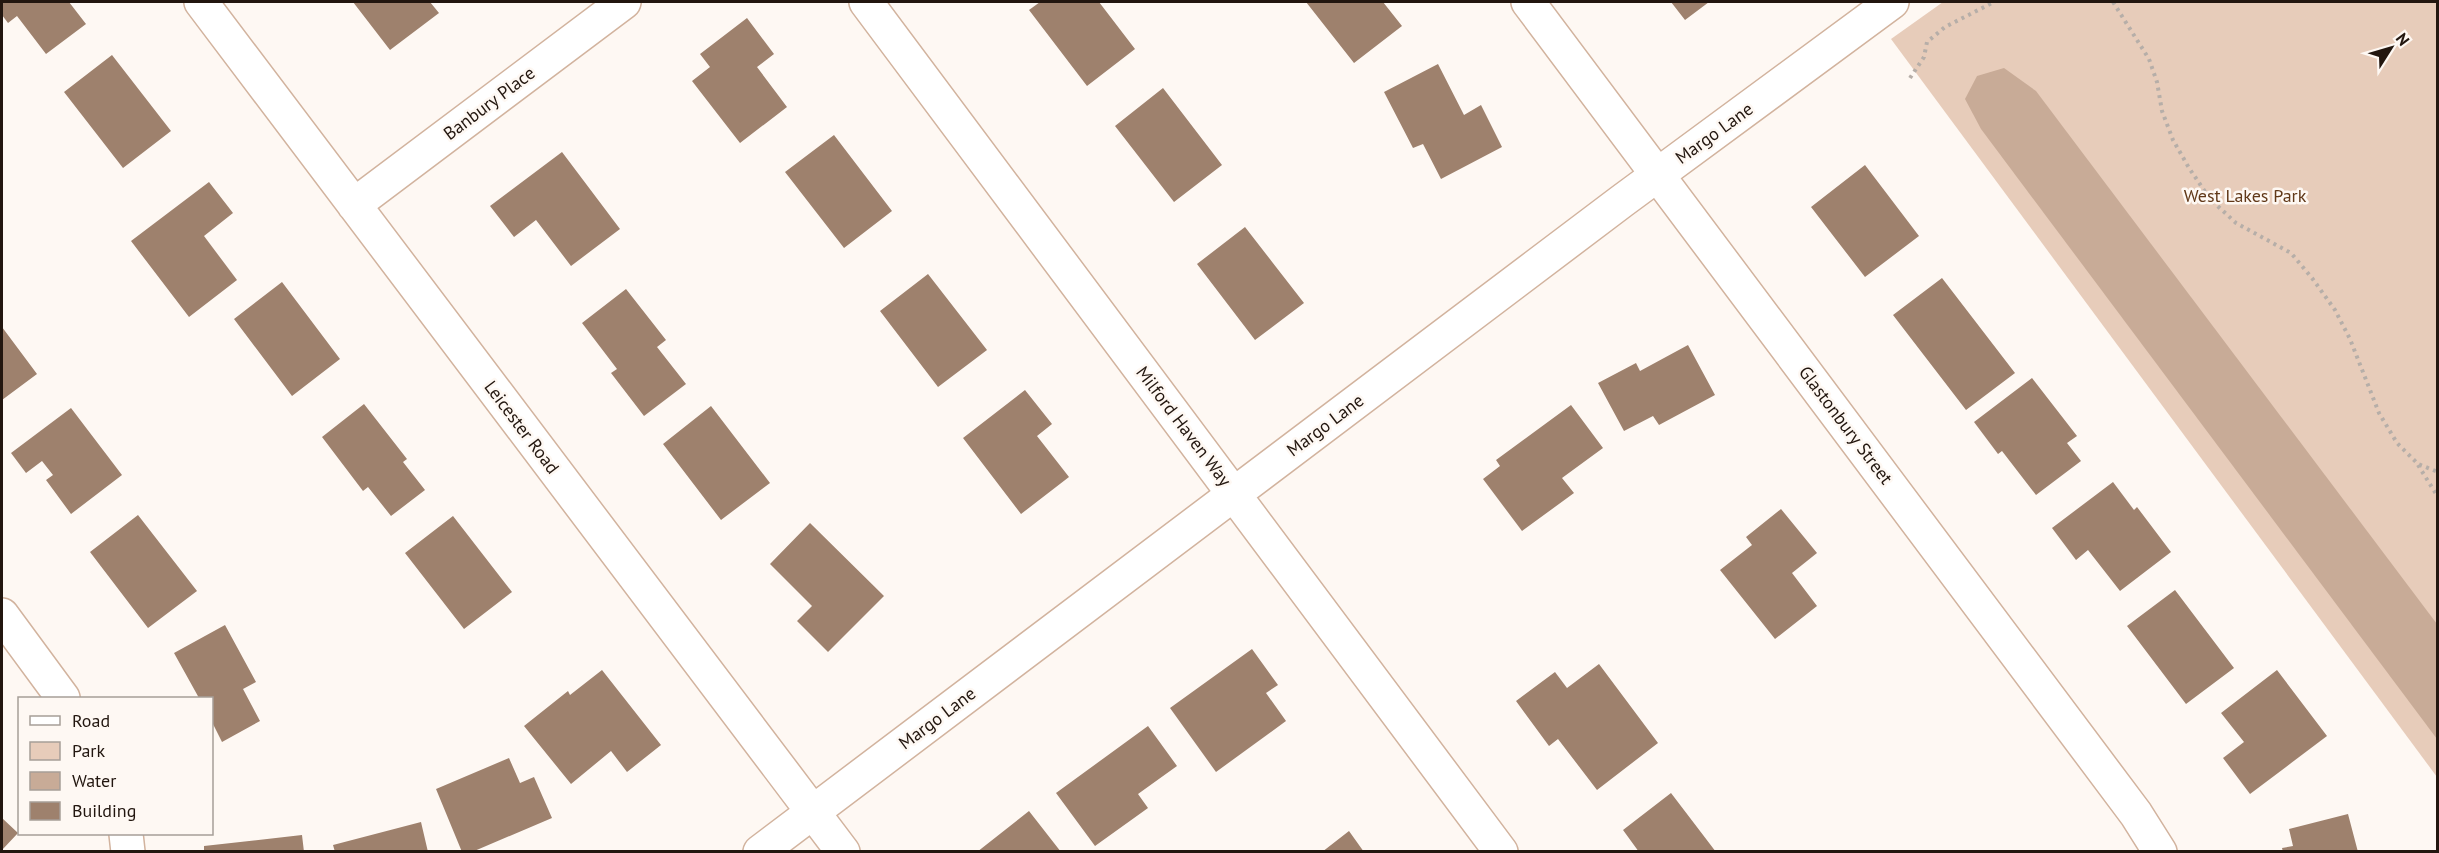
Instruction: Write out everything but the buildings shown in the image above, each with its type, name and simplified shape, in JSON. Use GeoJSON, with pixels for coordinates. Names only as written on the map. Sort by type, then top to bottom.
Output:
{"type":"FeatureCollection","features":[{"type":"Feature","properties":{"kind":"street","name":"Leicester Road"},"geometry":{"type":"LineString","coordinates":[[201,2],[843,852]]}},
{"type":"Feature","properties":{"kind":"street","name":"Banbury Place"},"geometry":{"type":"LineString","coordinates":[[354,205],[624,2]]}},
{"type":"Feature","properties":{"kind":"street","name":"Milford Haven Way"},"geometry":{"type":"LineString","coordinates":[[866,2],[1501,852]]}},
{"type":"Feature","properties":{"kind":"street","name":"Glastonbury Street"},"geometry":{"type":"LineString","coordinates":[[1528,2],[2136,814],[2160,852]]}},
{"type":"Feature","properties":{"kind":"street","name":"Margo Lane"},"geometry":{"type":"LineString","coordinates":[[760,852],[1658,174],[1892,2]]}},
{"type":"Feature","properties":{"kind":"street"},"geometry":{"type":"LineString","coordinates":[[2,615],[62,697]]}},
{"type":"Feature","properties":{"kind":"street"},"geometry":{"type":"LineString","coordinates":[[126,835],[128,852]]}},
{"type":"Feature","properties":{"kind":"path"},"geometry":{"type":"LineString","coordinates":[[1910,78],[1924,57],[1928,42],[1945,27],[1994,2]]}},
{"type":"Feature","properties":{"kind":"path"},"geometry":{"type":"LineString","coordinates":[[2113,2],[2149,59],[2157,82],[2162,111],[2173,140],[2189,168],[2210,199],[2236,223],[2291,254],[2312,278],[2335,310],[2350,339],[2379,413],[2397,443],[2418,464],[2438,497]]}},
{"type":"Feature","properties":{"kind":"path"},"geometry":{"type":"LineString","coordinates":[[2418,464],[2438,472]]}},
{"type":"Feature","properties":{"kind":"green space","name":"West Lakes Park"},"geometry":{"type":"Polygon","coordinates":[[[1943,2],[2437,2],[2437,777],[1891,39],[1943,2]]]}},
{"type":"Feature","properties":{"kind":"water"},"geometry":{"type":"Polygon","coordinates":[[[2004,68],[2036,91],[2437,624],[2437,739],[1981,129],[1965,99],[1977,76],[2004,68]]]}}]}
